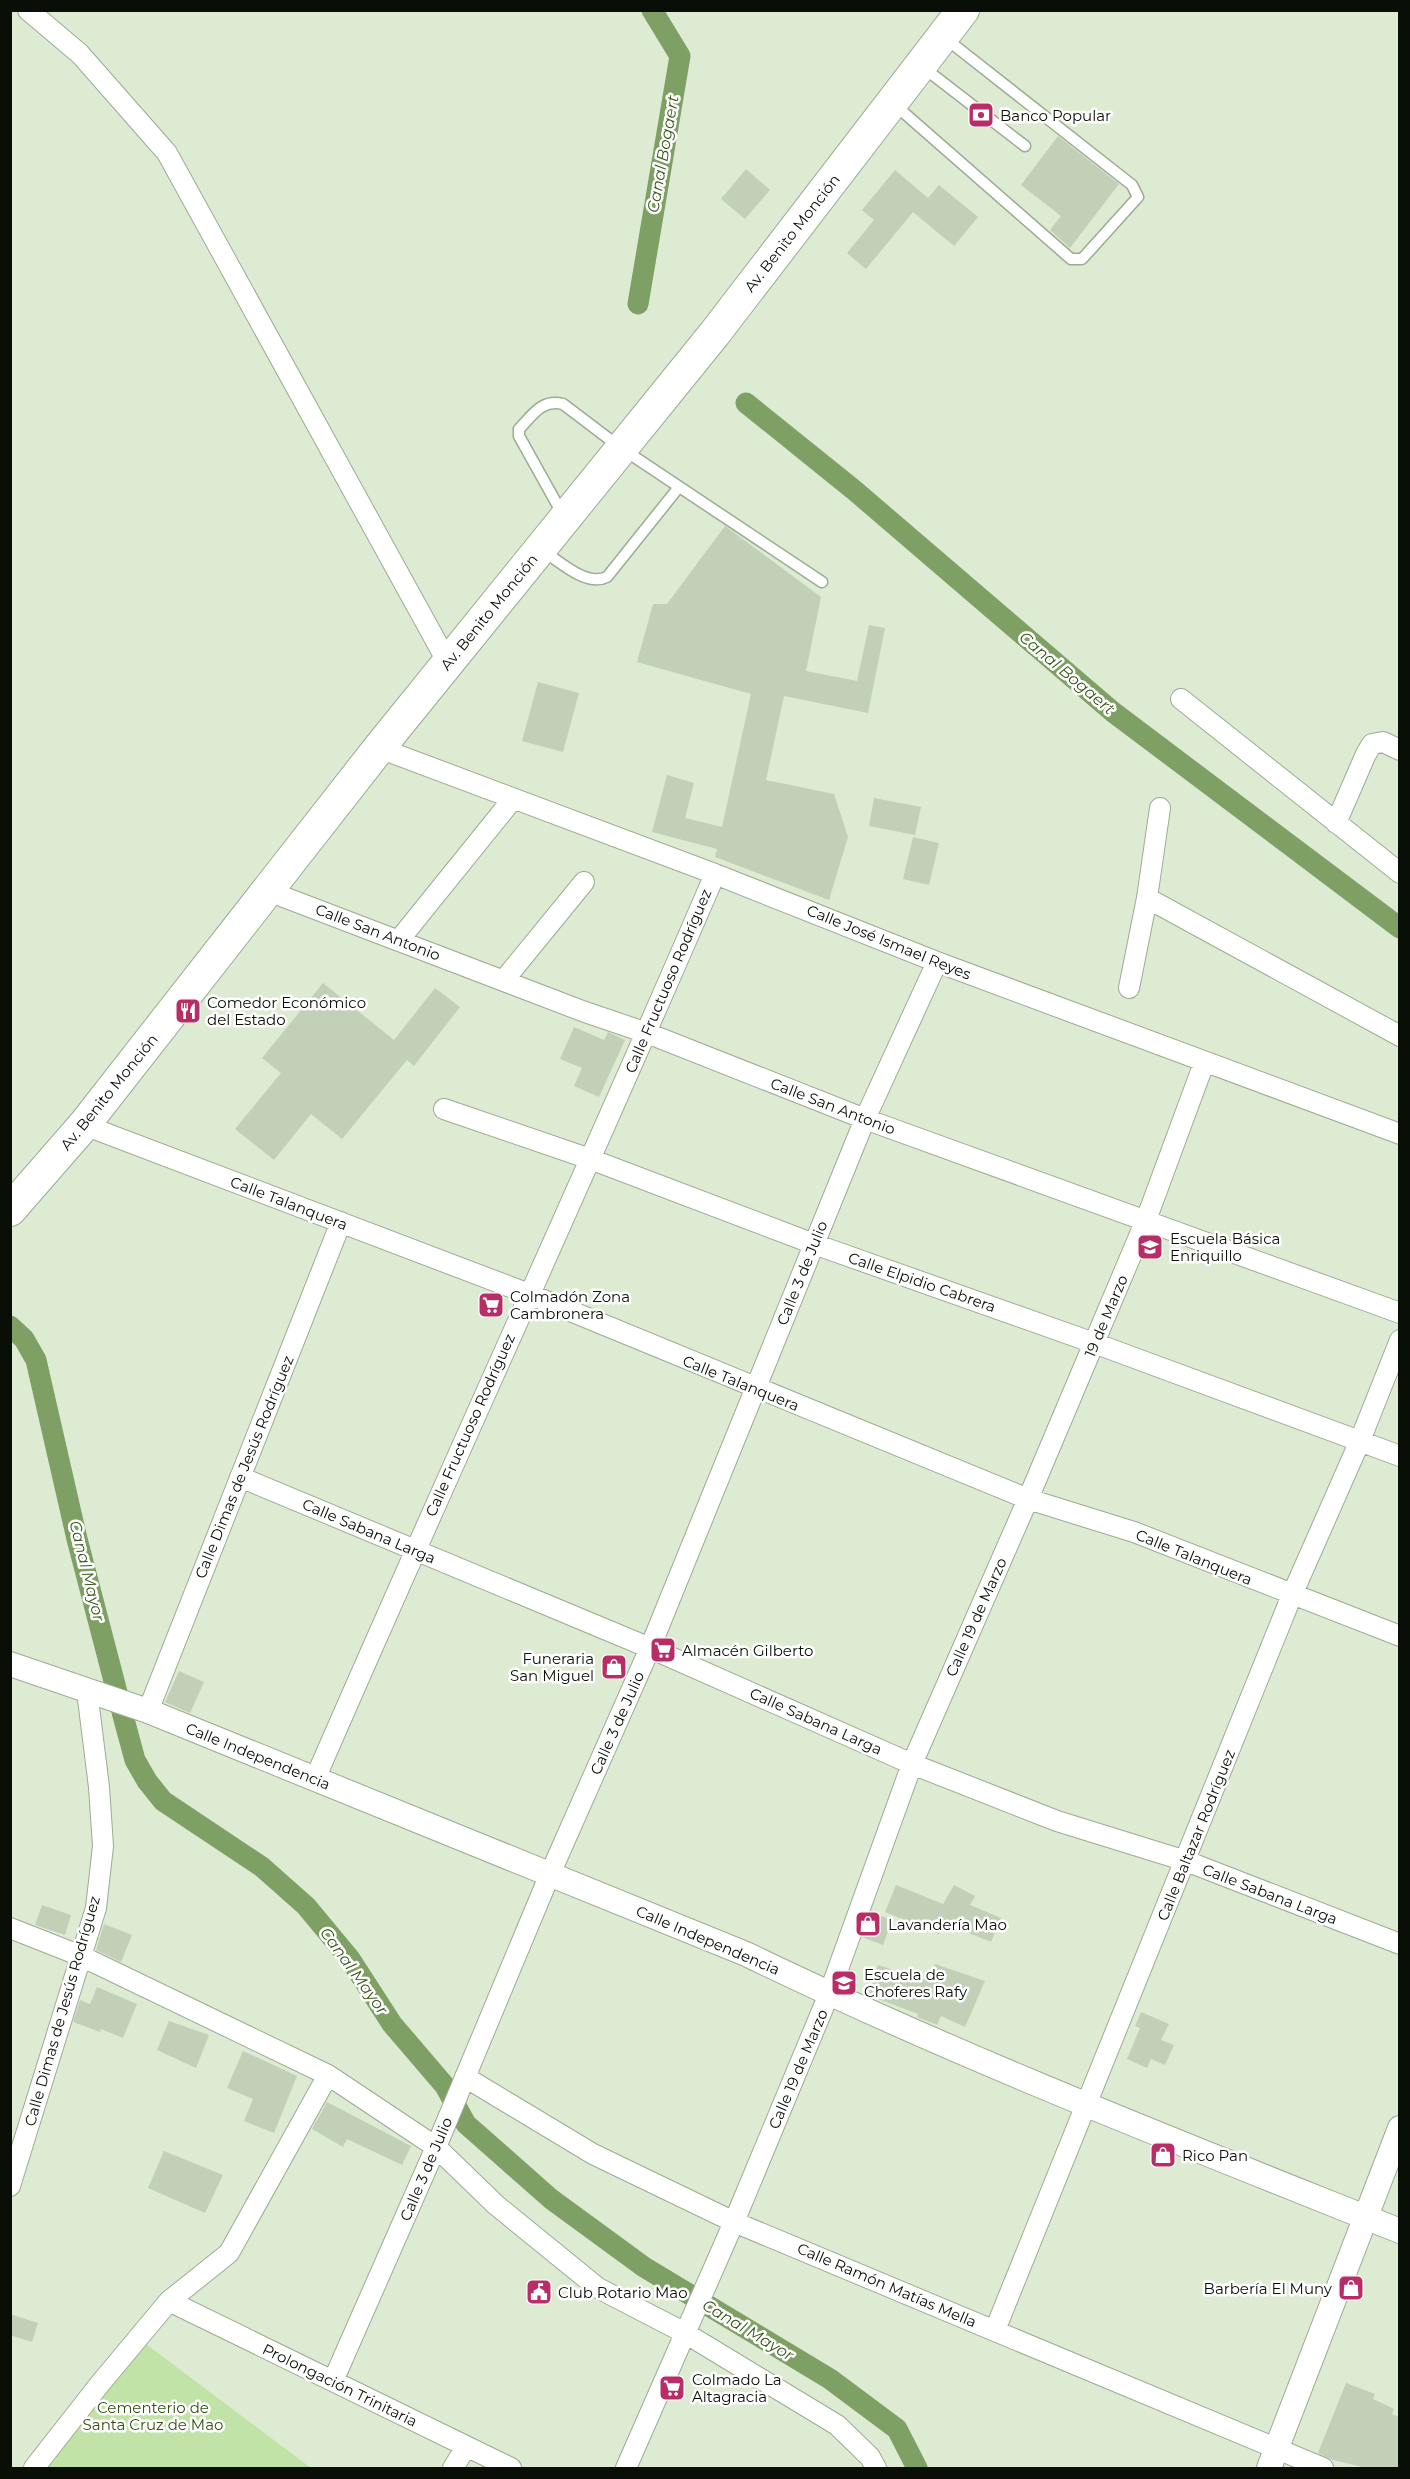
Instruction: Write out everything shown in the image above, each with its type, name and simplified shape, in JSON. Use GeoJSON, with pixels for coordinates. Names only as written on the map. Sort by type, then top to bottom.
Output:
{"type":"FeatureCollection","features":[{"type":"Feature","properties":{"kind":"main road","name":"Av. Benito Monción"},"geometry":{"type":"LineString","coordinates":[[10,1210],[84,1125],[379,748],[715,333],[963,10]]}},
{"type":"Feature","properties":{"kind":"street"},"geometry":{"type":"LineString","coordinates":[[28,10],[80,54],[167,153],[447,663]]}},
{"type":"Feature","properties":{"kind":"street"},"geometry":{"type":"LineString","coordinates":[[1181,699],[1400,873]]}},
{"type":"Feature","properties":{"kind":"street"},"geometry":{"type":"LineString","coordinates":[[1336,823],[1372,744],[1383,742],[1400,750]]}},
{"type":"Feature","properties":{"kind":"street","name":"Calle José Ismael Reyes"},"geometry":{"type":"LineString","coordinates":[[379,748],[512,800],[715,874],[937,962],[1204,1063],[1400,1134]]}},
{"type":"Feature","properties":{"kind":"street"},"geometry":{"type":"LineString","coordinates":[[399,940],[512,800]]}},
{"type":"Feature","properties":{"kind":"street"},"geometry":{"type":"LineString","coordinates":[[1129,988],[1147,898],[1160,808]]}},
{"type":"Feature","properties":{"kind":"street","name":"Calle Fructuoso Rodríguez"},"geometry":{"type":"LineString","coordinates":[[315,1779],[414,1550],[647,1033],[715,874]]}},
{"type":"Feature","properties":{"kind":"street"},"geometry":{"type":"LineString","coordinates":[[504,980],[585,882]]}},
{"type":"Feature","properties":{"kind":"street","name":"Calle San Antonio"},"geometry":{"type":"LineString","coordinates":[[268,891],[647,1033],[865,1119],[1400,1313]]}},
{"type":"Feature","properties":{"kind":"street"},"geometry":{"type":"LineString","coordinates":[[1147,898],[1400,1036]]}},
{"type":"Feature","properties":{"kind":"street","name":"Calle 3 de Julio"},"geometry":{"type":"LineString","coordinates":[[333,2381],[436,2147],[550,1874],[650,1648],[865,1119],[937,962]]}},
{"type":"Feature","properties":{"kind":"street","name":"19 de Marzo"},"geometry":{"type":"LineString","coordinates":[[1028,1500],[1146,1220],[1204,1063]]}},
{"type":"Feature","properties":{"kind":"street","name":"Calle Elpidio Cabrera"},"geometry":{"type":"LineString","coordinates":[[444,1109],[590,1159],[814,1244],[1094,1343],[1359,1443],[1400,1456]]}},
{"type":"Feature","properties":{"kind":"street","name":"Calle Talanquera"},"geometry":{"type":"LineString","coordinates":[[84,1125],[529,1294],[754,1389],[1028,1500],[1134,1532],[1400,1636]]}},
{"type":"Feature","properties":{"kind":"street","name":"Calle Dimas de Jesús Rodríguez"},"geometry":{"type":"LineString","coordinates":[[145,1710],[341,1222]]}},
{"type":"Feature","properties":{"kind":"street","name":"Calle Baltazar Rodríguez"},"geometry":{"type":"LineString","coordinates":[[994,2330],[1292,1595],[1359,1443],[1400,1340]]}},
{"type":"Feature","properties":{"kind":"street","name":"Calle Sabana Larga"},"geometry":{"type":"LineString","coordinates":[[240,1477],[650,1648],[912,1764],[1057,1821],[1186,1861],[1400,1944]]}},
{"type":"Feature","properties":{"kind":"street","name":"Calle 19 de Marzo"},"geometry":{"type":"LineString","coordinates":[[626,2469],[734,2222],[829,1994],[912,1764],[1028,1500]]}},
{"type":"Feature","properties":{"kind":"street","name":"Calle Independencia"},"geometry":{"type":"LineString","coordinates":[[10,1664],[145,1710],[550,1874],[746,1954],[829,1994],[1086,2106],[1400,2231]]}},
{"type":"Feature","properties":{"kind":"street","name":"Calle Dimas de Jesús Rodríguez"},"geometry":{"type":"LineString","coordinates":[[10,2186],[96,1908],[103,1846],[92,1693]]}},
{"type":"Feature","properties":{"kind":"street"},"geometry":{"type":"LineString","coordinates":[[10,1928],[81,1956],[328,2075],[436,2147],[496,2205],[598,2288],[685,2333],[837,2425],[870,2457],[876,2469]]}},
{"type":"Feature","properties":{"kind":"street"},"geometry":{"type":"LineString","coordinates":[[34,2469],[99,2385],[169,2301],[229,2253],[328,2075]]}},
{"type":"Feature","properties":{"kind":"street","name":"Calle Ramón Matías Mella"},"geometry":{"type":"LineString","coordinates":[[463,2081],[593,2154],[734,2222],[994,2330],[1273,2458],[1323,2469]]}},
{"type":"Feature","properties":{"kind":"street"},"geometry":{"type":"LineString","coordinates":[[1273,2458],[1400,2128]]}},
{"type":"Feature","properties":{"kind":"street","name":"Prolongación Trinitaria"},"geometry":{"type":"LineString","coordinates":[[169,2301],[511,2469]]}},
{"type":"Feature","properties":{"kind":"street"},"geometry":{"type":"LineString","coordinates":[[453,2469],[466,2447]]}},
{"type":"Feature","properties":{"kind":"lane"},"geometry":{"type":"LineString","coordinates":[[892,103],[1071,259],[1082,259],[1138,197],[1132,185],[943,36]]}},
{"type":"Feature","properties":{"kind":"lane"},"geometry":{"type":"LineString","coordinates":[[921,66],[1025,146]]}},
{"type":"Feature","properties":{"kind":"lane"},"geometry":{"type":"LineString","coordinates":[[565,518],[522,444],[519,429],[546,403],[553,402],[563,404],[621,448],[822,582]]}},
{"type":"Feature","properties":{"kind":"lane"},"geometry":{"type":"LineString","coordinates":[[540,549],[589,579],[600,581],[607,577],[679,487]]}},
{"type":"Feature","properties":{"kind":"green space","name":"Cementerio de Santa Cruz de Mao"},"geometry":{"type":"Polygon","coordinates":[[[142,2341],[311,2468],[42,2468],[142,2341]]]}},
{"type":"Feature","properties":{"kind":"building"},"geometry":{"type":"Polygon","coordinates":[[[1058,136],[1119,184],[1070,248],[1050,230],[1061,216],[1021,185],[1058,136]]]}},
{"type":"Feature","properties":{"kind":"building"},"geometry":{"type":"Polygon","coordinates":[[[746,169],[770,190],[745,219],[721,199],[746,169]]]}},
{"type":"Feature","properties":{"kind":"building"},"geometry":{"type":"Polygon","coordinates":[[[895,170],[928,198],[939,185],[978,217],[954,246],[913,212],[866,269],[847,253],[874,220],[862,210],[895,170]]]}},
{"type":"Feature","properties":{"kind":"building"},"geometry":{"type":"Polygon","coordinates":[[[725,526],[821,597],[806,671],[857,681],[869,625],[885,628],[868,713],[784,696],[766,780],[834,794],[848,837],[829,900],[715,857],[717,849],[652,832],[667,775],[694,783],[685,818],[722,827],[751,694],[637,662],[653,604],[667,604],[725,526]]]}},
{"type":"Feature","properties":{"kind":"building"},"geometry":{"type":"Polygon","coordinates":[[[538,682],[579,693],[563,752],[522,741],[538,682]]]}},
{"type":"Feature","properties":{"kind":"building"},"geometry":{"type":"Polygon","coordinates":[[[874,798],[921,807],[915,835],[869,826],[874,798]]]}},
{"type":"Feature","properties":{"kind":"building"},"geometry":{"type":"Polygon","coordinates":[[[913,837],[939,843],[929,885],[903,879],[913,837]]]}},
{"type":"Feature","properties":{"kind":"building"},"geometry":{"type":"Polygon","coordinates":[[[323,983],[394,1040],[435,988],[460,1007],[414,1066],[407,1060],[342,1139],[311,1114],[274,1160],[235,1129],[281,1073],[262,1058],[323,983]]]}},
{"type":"Feature","properties":{"kind":"building"},"geometry":{"type":"Polygon","coordinates":[[[574,1027],[604,1040],[608,1032],[625,1040],[599,1097],[574,1086],[582,1068],[560,1059],[574,1027]]]}},
{"type":"Feature","properties":{"kind":"building"},"geometry":{"type":"Polygon","coordinates":[[[179,1671],[204,1682],[190,1713],[165,1702],[179,1671]]]}},
{"type":"Feature","properties":{"kind":"building"},"geometry":{"type":"Polygon","coordinates":[[[896,1885],[943,1904],[954,1885],[975,1896],[970,1905],[1001,1918],[991,1942],[944,1923],[939,1934],[885,1912],[896,1885]]]}},
{"type":"Feature","properties":{"kind":"building"},"geometry":{"type":"Polygon","coordinates":[[[42,1905],[71,1915],[65,1935],[35,1925],[42,1905]]]}},
{"type":"Feature","properties":{"kind":"building"},"geometry":{"type":"Polygon","coordinates":[[[871,1912],[892,1920],[883,1945],[862,1937],[871,1912]]]}},
{"type":"Feature","properties":{"kind":"building"},"geometry":{"type":"Polygon","coordinates":[[[104,1924],[132,1935],[121,1962],[96,1950],[104,1924]]]}},
{"type":"Feature","properties":{"kind":"building"},"geometry":{"type":"Polygon","coordinates":[[[935,1964],[985,1981],[965,2027],[941,2016],[937,2025],[917,2017],[918,2014],[868,1995],[878,1965],[929,1981],[935,1964]]]}},
{"type":"Feature","properties":{"kind":"building"},"geometry":{"type":"Polygon","coordinates":[[[97,1987],[137,2004],[123,2038],[101,2029],[100,2032],[73,2022],[80,2000],[90,2004],[97,1987]]]}},
{"type":"Feature","properties":{"kind":"building"},"geometry":{"type":"Polygon","coordinates":[[[1141,2012],[1169,2024],[1161,2040],[1174,2045],[1165,2065],[1151,2059],[1147,2068],[1127,2059],[1140,2028],[1135,2026],[1141,2012]]]}},
{"type":"Feature","properties":{"kind":"building"},"geometry":{"type":"Polygon","coordinates":[[[169,2021],[209,2035],[196,2068],[157,2050],[169,2021]]]}},
{"type":"Feature","properties":{"kind":"building"},"geometry":{"type":"Polygon","coordinates":[[[243,2051],[297,2076],[274,2133],[244,2121],[253,2099],[227,2088],[243,2051]]]}},
{"type":"Feature","properties":{"kind":"building"},"geometry":{"type":"Polygon","coordinates":[[[327,2102],[411,2146],[402,2165],[347,2139],[343,2147],[312,2129],[327,2102]]]}},
{"type":"Feature","properties":{"kind":"building"},"geometry":{"type":"Polygon","coordinates":[[[164,2151],[223,2175],[205,2213],[148,2188],[164,2151]]]}},
{"type":"Feature","properties":{"kind":"building"},"geometry":{"type":"Polygon","coordinates":[[[10,2314],[38,2323],[32,2342],[10,2335],[10,2314]]]}},
{"type":"Feature","properties":{"kind":"building"},"geometry":{"type":"Polygon","coordinates":[[[1346,2383],[1375,2394],[1373,2399],[1394,2409],[1392,2414],[1400,2417],[1400,2469],[1370,2469],[1330,2459],[1318,2453],[1346,2383]]]}},
{"type":"Feature","properties":{"kind":"waterway","name":"Canal Bogaert"},"geometry":{"type":"LineString","coordinates":[[638,304],[680,56],[652,10]]}},
{"type":"Feature","properties":{"kind":"waterway","name":"Canal Bogaert"},"geometry":{"type":"LineString","coordinates":[[746,403],[854,490],[1113,712],[1400,928]]}},
{"type":"Feature","properties":{"kind":"waterway","name":"Canal Mayor"},"geometry":{"type":"LineString","coordinates":[[10,1326],[24,1339],[36,1360],[77,1539],[125,1723],[135,1760],[147,1781],[163,1801],[262,1867],[306,1906],[350,1959],[392,2024],[445,2086],[466,2124],[551,2199],[644,2267],[830,2379],[897,2429],[917,2468]]}},
{"type":"Feature","properties":{"kind":"place","name":"Banco Popular"},"geometry":{"type":"Point","coordinates":[981,115]}},
{"type":"Feature","properties":{"kind":"place","name":"Comedor Económico del Estado"},"geometry":{"type":"Point","coordinates":[188,1011]}},
{"type":"Feature","properties":{"kind":"place","name":"Escuela Básica Enriquillo"},"geometry":{"type":"Point","coordinates":[1150,1247]}},
{"type":"Feature","properties":{"kind":"place","name":"Colmadón Zona Cambronera"},"geometry":{"type":"Point","coordinates":[491,1305]}},
{"type":"Feature","properties":{"kind":"place","name":"Almacén Gilberto"},"geometry":{"type":"Point","coordinates":[663,1650]}},
{"type":"Feature","properties":{"kind":"place","name":"Funeraria San Miguel"},"geometry":{"type":"Point","coordinates":[614,1667]}},
{"type":"Feature","properties":{"kind":"place","name":"Lavandería Mao"},"geometry":{"type":"Point","coordinates":[868,1924]}},
{"type":"Feature","properties":{"kind":"place","name":"Escuela de Choferes Rafy"},"geometry":{"type":"Point","coordinates":[844,1983]}},
{"type":"Feature","properties":{"kind":"place","name":"Rico Pan"},"geometry":{"type":"Point","coordinates":[1163,2155]}},
{"type":"Feature","properties":{"kind":"place","name":"Barbería El Muny"},"geometry":{"type":"Point","coordinates":[1351,2288]}},
{"type":"Feature","properties":{"kind":"place","name":"Club Rotario Mao"},"geometry":{"type":"Point","coordinates":[539,2292]}},
{"type":"Feature","properties":{"kind":"place","name":"Colmado La Altagracia"},"geometry":{"type":"Point","coordinates":[672,2388]}}]}
